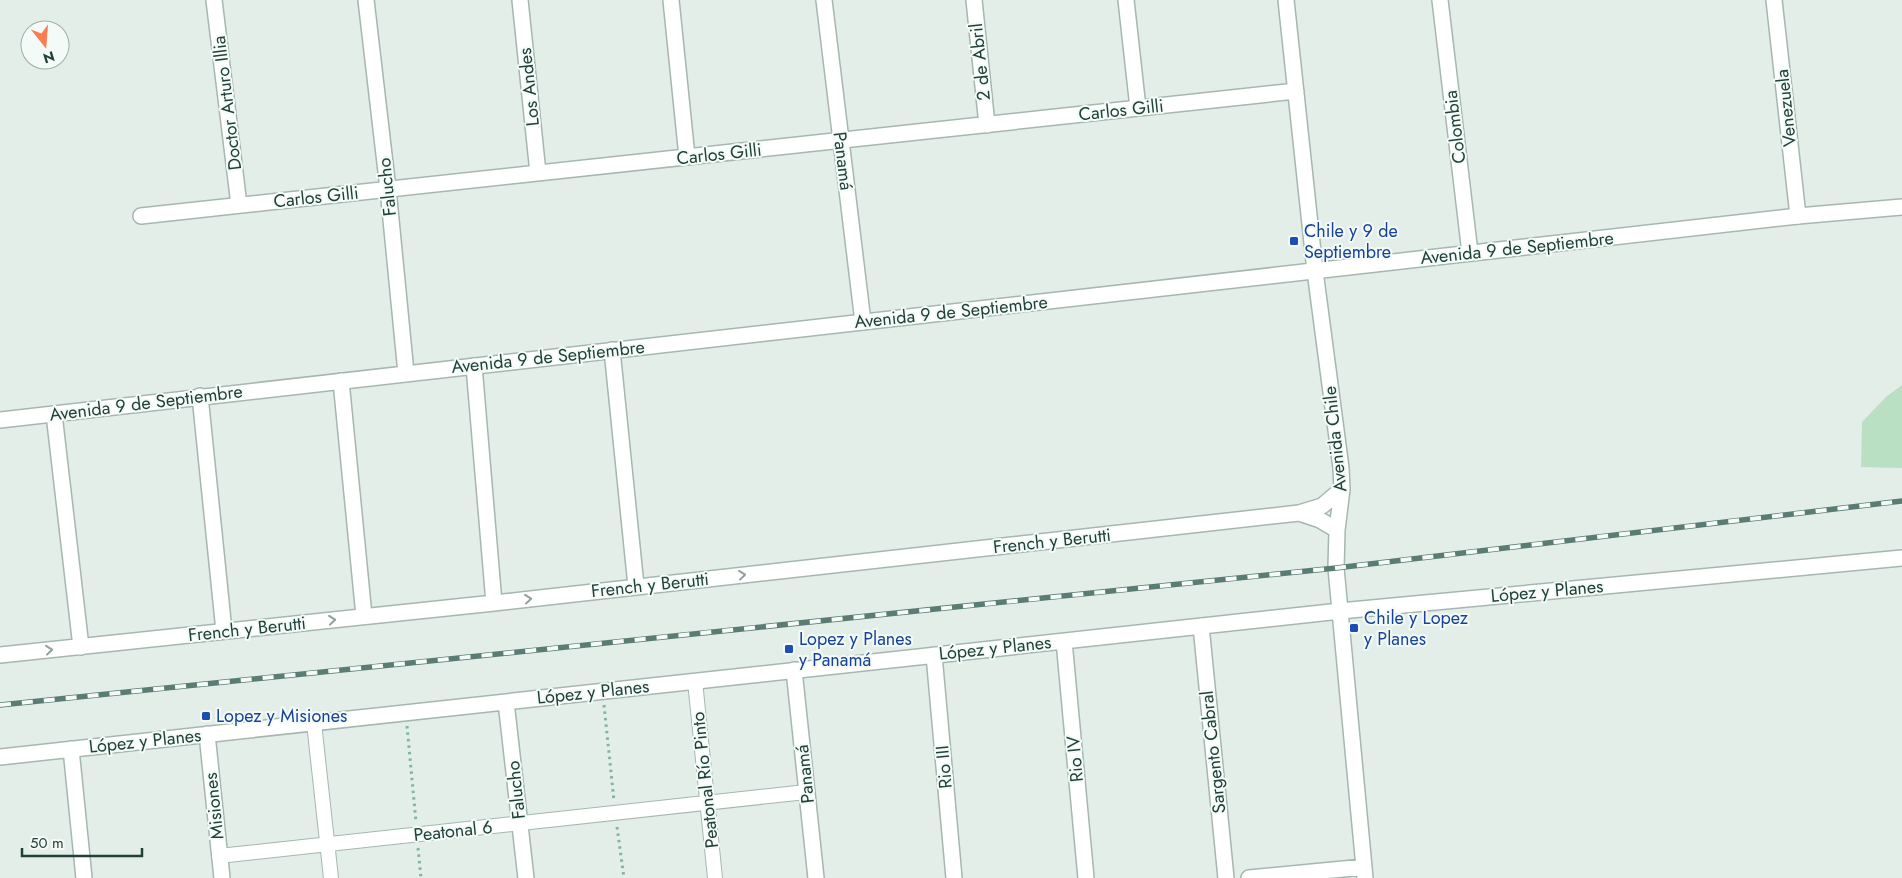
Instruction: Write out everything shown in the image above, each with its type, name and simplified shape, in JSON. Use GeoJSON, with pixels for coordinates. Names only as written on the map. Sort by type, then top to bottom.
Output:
{"type":"FeatureCollection","features":[{"type":"Feature","properties":{"kind":"street","name":"Doctor Arturo Illia"},"geometry":{"type":"LineString","coordinates":[[214,0],[239,205]]}},
{"type":"Feature","properties":{"kind":"street","name":"Falucho"},"geometry":{"type":"LineString","coordinates":[[366,0],[388,189],[406,373]]}},
{"type":"Feature","properties":{"kind":"street","name":"Los Andes"},"geometry":{"type":"LineString","coordinates":[[520,0],[538,173]]}},
{"type":"Feature","properties":{"kind":"street"},"geometry":{"type":"LineString","coordinates":[[671,0],[687,158]]}},
{"type":"Feature","properties":{"kind":"street","name":"Panamá"},"geometry":{"type":"LineString","coordinates":[[824,0],[863,322]]}},
{"type":"Feature","properties":{"kind":"street","name":"2 de Abril"},"geometry":{"type":"LineString","coordinates":[[974,0],[987,125]]}},
{"type":"Feature","properties":{"kind":"street"},"geometry":{"type":"LineString","coordinates":[[1126,0],[1138,108]]}},
{"type":"Feature","properties":{"kind":"street","name":"Avenida Chile"},"geometry":{"type":"LineString","coordinates":[[1286,0],[1315,271],[1341,468],[1342,489],[1337,530],[1336,568],[1365,872]]}},
{"type":"Feature","properties":{"kind":"street","name":"Colombia"},"geometry":{"type":"LineString","coordinates":[[1440,0],[1470,253]]}},
{"type":"Feature","properties":{"kind":"street","name":"Venezuela"},"geometry":{"type":"LineString","coordinates":[[1774,0],[1798,216]]}},
{"type":"Feature","properties":{"kind":"street","name":"Carlos Gilli"},"geometry":{"type":"LineString","coordinates":[[141,216],[687,158],[1296,90]]}},
{"type":"Feature","properties":{"kind":"street","name":"Avenida 9 de Septiembre"},"geometry":{"type":"LineString","coordinates":[[0,420],[1798,216],[1901,207]]}},
{"type":"Feature","properties":{"kind":"street"},"geometry":{"type":"LineString","coordinates":[[612,350],[636,586]]}},
{"type":"Feature","properties":{"kind":"street"},"geometry":{"type":"LineString","coordinates":[[474,366],[494,602]]}},
{"type":"Feature","properties":{"kind":"street"},"geometry":{"type":"LineString","coordinates":[[341,381],[364,616]]}},
{"type":"Feature","properties":{"kind":"street"},"geometry":{"type":"LineString","coordinates":[[200,396],[224,632]]}},
{"type":"Feature","properties":{"kind":"street"},"geometry":{"type":"LineString","coordinates":[[54,414],[82,647]]}},
{"type":"Feature","properties":{"kind":"street","name":"French y Berutti"},"geometry":{"type":"LineString","coordinates":[[0,655],[1299,513],[1322,506],[1342,489]]}},
{"type":"Feature","properties":{"kind":"street","name":"French y Berutti"},"geometry":{"type":"LineString","coordinates":[[1299,513],[1320,520],[1337,530]]}},
{"type":"Feature","properties":{"kind":"street","name":"López y Planes"},"geometry":{"type":"LineString","coordinates":[[0,757],[1340,611],[1902,558]]}},
{"type":"Feature","properties":{"kind":"street","name":"Sargento Cabral"},"geometry":{"type":"LineString","coordinates":[[1201,626],[1226,878]]}},
{"type":"Feature","properties":{"kind":"street","name":"Rio IV"},"geometry":{"type":"LineString","coordinates":[[1064,641],[1086,878]]}},
{"type":"Feature","properties":{"kind":"street","name":"Rio III"},"geometry":{"type":"LineString","coordinates":[[934,655],[954,878]]}},
{"type":"Feature","properties":{"kind":"street","name":"Panamá"},"geometry":{"type":"LineString","coordinates":[[794,670],[816,878]]}},
{"type":"Feature","properties":{"kind":"street","name":"Peatonal Río Pinto"},"geometry":{"type":"LineString","coordinates":[[695,681],[715,878]]}},
{"type":"Feature","properties":{"kind":"street","name":"Falucho"},"geometry":{"type":"LineString","coordinates":[[506,702],[526,878]]}},
{"type":"Feature","properties":{"kind":"street"},"geometry":{"type":"LineString","coordinates":[[314,723],[331,878]]}},
{"type":"Feature","properties":{"kind":"street","name":"Misiones"},"geometry":{"type":"LineString","coordinates":[[207,734],[222,878]]}},
{"type":"Feature","properties":{"kind":"street"},"geometry":{"type":"LineString","coordinates":[[71,749],[84,878]]}},
{"type":"Feature","properties":{"kind":"street","name":"Peatonal 6"},"geometry":{"type":"LineString","coordinates":[[219,856],[806,792]]}},
{"type":"Feature","properties":{"kind":"street"},"geometry":{"type":"LineString","coordinates":[[1248,878],[1365,872]]}},
{"type":"Feature","properties":{"kind":"path"},"geometry":{"type":"LineString","coordinates":[[602,691],[624,878]]}},
{"type":"Feature","properties":{"kind":"path"},"geometry":{"type":"LineString","coordinates":[[406,713],[421,878]]}},
{"type":"Feature","properties":{"kind":"green space"},"geometry":{"type":"Polygon","coordinates":[[[1902,385],[1902,468],[1861,467],[1862,422],[1886,397],[1902,385]]]}},
{"type":"Feature","properties":{"kind":"railway"},"geometry":{"type":"LineString","coordinates":[[0,705],[1336,568],[1902,501]]}},
{"type":"Feature","properties":{"kind":"place","name":"Chile y 9 de Septiembre"},"geometry":{"type":"Point","coordinates":[1294,241]}},
{"type":"Feature","properties":{"kind":"place","name":"Chile y Lopez y Planes"},"geometry":{"type":"Point","coordinates":[1354,628]}},
{"type":"Feature","properties":{"kind":"place","name":"Lopez y Planes y Panamá"},"geometry":{"type":"Point","coordinates":[789,649]}},
{"type":"Feature","properties":{"kind":"place","name":"Lopez y Misiones"},"geometry":{"type":"Point","coordinates":[206,716]}}]}
